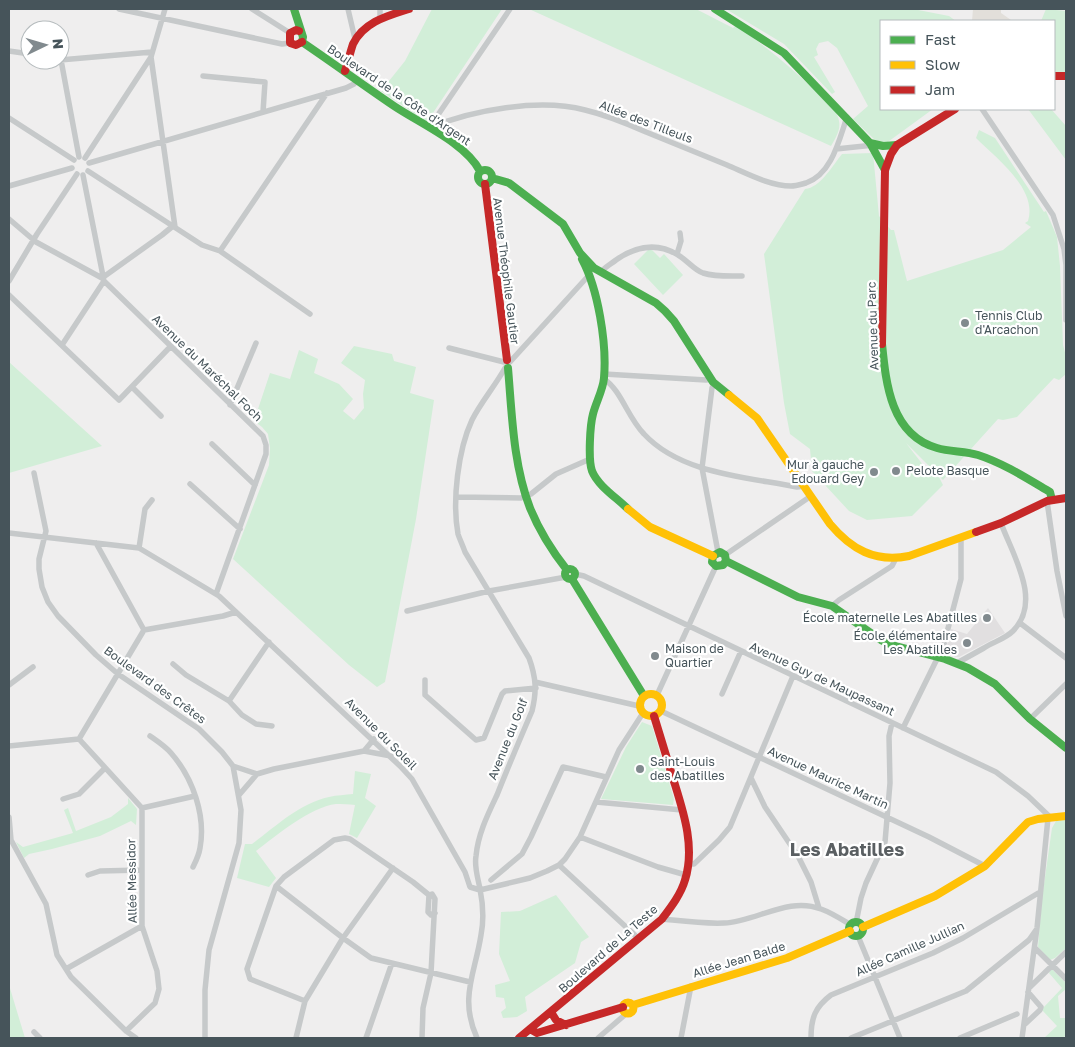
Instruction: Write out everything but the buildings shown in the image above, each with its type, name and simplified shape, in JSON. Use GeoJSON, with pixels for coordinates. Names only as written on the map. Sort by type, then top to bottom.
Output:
{"type":"FeatureCollection","features":[{"type":"Feature","properties":{"kind":"main road"},"geometry":{"type":"LineString","coordinates":[[294,9],[303,38],[302,42],[296,45],[290,43],[288,36],[290,33],[296,30],[300,31]]}},
{"type":"Feature","properties":{"kind":"main road"},"geometry":{"type":"LineString","coordinates":[[345,72],[355,39],[364,29],[380,19],[409,9]]}},
{"type":"Feature","properties":{"kind":"main road","name":"Avenue du Parc"},"geometry":{"type":"LineString","coordinates":[[715,9],[784,53],[877,148],[885,170]]}},
{"type":"Feature","properties":{"kind":"main road","name":"Boulevard de la Côte d'Argent"},"geometry":{"type":"LineString","coordinates":[[302,42],[394,106],[455,145],[474,162],[480,171]]}},
{"type":"Feature","properties":{"kind":"main road"},"geometry":{"type":"LineString","coordinates":[[877,148],[897,145],[953,110]]}},
{"type":"Feature","properties":{"kind":"main road","name":"Avenue du Parc"},"geometry":{"type":"LineString","coordinates":[[897,145],[891,154],[885,170],[882,332],[887,383],[893,408],[901,424],[910,434],[926,445],[937,449],[977,456],[996,463],[1045,489],[1050,499]]}},
{"type":"Feature","properties":{"kind":"main road"},"geometry":{"type":"LineString","coordinates":[[877,148],[891,154]]}},
{"type":"Feature","properties":{"kind":"main road"},"geometry":{"type":"LineString","coordinates":[[488,170],[492,174],[492,178],[485,184],[480,183],[477,175],[480,171],[488,170]]}},
{"type":"Feature","properties":{"kind":"main road"},"geometry":{"type":"LineString","coordinates":[[492,178],[509,183],[563,224],[580,253],[585,268],[595,271],[656,303],[665,311],[674,321],[713,381],[758,418],[830,524],[844,540],[865,552],[886,558],[910,556],[1032,510],[1041,501],[1066,497]]}},
{"type":"Feature","properties":{"kind":"main road","name":"Avenue Théophile Gautier"},"geometry":{"type":"LineString","coordinates":[[485,184],[518,467],[526,496],[535,519],[549,545],[570,575],[581,596],[644,696]]}},
{"type":"Feature","properties":{"kind":"main road"},"geometry":{"type":"LineString","coordinates":[[595,271],[602,329],[604,377],[592,416],[590,459],[591,469],[596,478],[636,518],[650,527],[720,556],[798,597],[832,606],[886,643],[957,663],[968,668],[995,684],[1030,719],[1066,748]]}},
{"type":"Feature","properties":{"kind":"main road"},"geometry":{"type":"LineString","coordinates":[[716,566],[712,562],[720,556]]}},
{"type":"Feature","properties":{"kind":"main road"},"geometry":{"type":"LineString","coordinates":[[650,694],[657,695],[662,702],[661,711],[654,716],[649,716],[641,710],[644,696],[650,694]]}},
{"type":"Feature","properties":{"kind":"main road","name":"Boulevard de La Teste"},"geometry":{"type":"LineString","coordinates":[[519,1038],[662,920],[674,904],[686,876],[688,841],[682,810],[654,716]]}},
{"type":"Feature","properties":{"kind":"main road","name":"Allée Jean Balde"},"geometry":{"type":"LineString","coordinates":[[625,1010],[632,1012],[633,1005],[787,958],[855,927],[935,896],[985,866],[1028,822],[1066,816]]}},
{"type":"Feature","properties":{"kind":"main road"},"geometry":{"type":"LineString","coordinates":[[855,927],[863,932],[858,936]]}},
{"type":"Feature","properties":{"kind":"main road"},"geometry":{"type":"LineString","coordinates":[[530,1029],[537,1033],[625,1010]]}},
{"type":"Feature","properties":{"kind":"main road"},"geometry":{"type":"LineString","coordinates":[[552,1012],[556,1020],[566,1025]]}},
{"type":"Feature","properties":{"kind":"street"},"geometry":{"type":"LineString","coordinates":[[119,9],[282,44],[290,43]]}},
{"type":"Feature","properties":{"kind":"street"},"geometry":{"type":"LineString","coordinates":[[9,186],[72,168],[82,160],[152,55],[165,9]]}},
{"type":"Feature","properties":{"kind":"street"},"geometry":{"type":"LineString","coordinates":[[252,9],[290,33]]}},
{"type":"Feature","properties":{"kind":"street"},"geometry":{"type":"LineString","coordinates":[[348,9],[355,39]]}},
{"type":"Feature","properties":{"kind":"street"},"geometry":{"type":"LineString","coordinates":[[380,9],[380,19]]}},
{"type":"Feature","properties":{"kind":"street"},"geometry":{"type":"LineString","coordinates":[[429,128],[510,9]]}},
{"type":"Feature","properties":{"kind":"street"},"geometry":{"type":"LineString","coordinates":[[70,60],[152,55]]}},
{"type":"Feature","properties":{"kind":"street"},"geometry":{"type":"LineString","coordinates":[[152,55],[174,226]]}},
{"type":"Feature","properties":{"kind":"street"},"geometry":{"type":"LineString","coordinates":[[63,70],[82,160],[103,280]]}},
{"type":"Feature","properties":{"kind":"street"},"geometry":{"type":"LineString","coordinates":[[203,76],[265,82],[263,112]]}},
{"type":"Feature","properties":{"kind":"street"},"geometry":{"type":"LineString","coordinates":[[9,118],[82,160],[164,141],[346,88],[354,84],[357,79]]}},
{"type":"Feature","properties":{"kind":"street"},"geometry":{"type":"LineString","coordinates":[[220,251],[327,93]]}},
{"type":"Feature","properties":{"kind":"street","name":"Allée des Tilleuls"},"geometry":{"type":"LineString","coordinates":[[429,128],[496,110],[520,106],[562,106],[585,109],[622,122],[746,173],[774,183],[791,186],[808,182],[820,175],[833,157],[847,118]]}},
{"type":"Feature","properties":{"kind":"street"},"geometry":{"type":"LineString","coordinates":[[983,110],[1054,215],[1060,231],[1065,257],[1066,320]]}},
{"type":"Feature","properties":{"kind":"street"},"geometry":{"type":"LineString","coordinates":[[836,148],[877,148]]}},
{"type":"Feature","properties":{"kind":"street"},"geometry":{"type":"LineString","coordinates":[[72,168],[202,244],[220,251],[310,314]]}},
{"type":"Feature","properties":{"kind":"street"},"geometry":{"type":"LineString","coordinates":[[9,281],[34,240],[83,173]]}},
{"type":"Feature","properties":{"kind":"street","name":"Avenue du Maréchal Foch"},"geometry":{"type":"LineString","coordinates":[[9,219],[34,240],[103,280],[263,436],[266,444],[266,454],[216,594]]}},
{"type":"Feature","properties":{"kind":"street"},"geometry":{"type":"LineString","coordinates":[[62,344],[103,280],[174,226]]}},
{"type":"Feature","properties":{"kind":"street"},"geometry":{"type":"LineString","coordinates":[[677,254],[681,241],[680,233]]}},
{"type":"Feature","properties":{"kind":"street","name":"Avenue du Golf"},"geometry":{"type":"LineString","coordinates":[[476,1038],[468,1013],[470,982],[481,934],[483,916],[475,856],[481,832],[532,711],[536,694],[534,669],[529,658],[465,552],[458,534],[457,498],[459,467],[464,440],[473,418],[507,364],[595,271],[636,249],[653,246],[668,249],[702,273],[718,276],[742,276]]}},
{"type":"Feature","properties":{"kind":"street"},"geometry":{"type":"LineString","coordinates":[[9,295],[119,400],[170,346]]}},
{"type":"Feature","properties":{"kind":"street"},"geometry":{"type":"LineString","coordinates":[[230,404],[256,343]]}},
{"type":"Feature","properties":{"kind":"street"},"geometry":{"type":"LineString","coordinates":[[449,348],[507,364]]}},
{"type":"Feature","properties":{"kind":"street"},"geometry":{"type":"LineString","coordinates":[[604,377],[713,381],[702,468],[720,556],[811,496]]}},
{"type":"Feature","properties":{"kind":"street"},"geometry":{"type":"LineString","coordinates":[[604,377],[611,384],[634,423],[645,436],[669,455],[702,468],[805,486]]}},
{"type":"Feature","properties":{"kind":"street"},"geometry":{"type":"LineString","coordinates":[[498,379],[502,378],[509,382]]}},
{"type":"Feature","properties":{"kind":"street"},"geometry":{"type":"LineString","coordinates":[[132,387],[161,416]]}},
{"type":"Feature","properties":{"kind":"street"},"geometry":{"type":"LineString","coordinates":[[212,444],[255,485]]}},
{"type":"Feature","properties":{"kind":"street"},"geometry":{"type":"LineString","coordinates":[[457,498],[521,498],[531,494],[556,474],[590,459]]}},
{"type":"Feature","properties":{"kind":"street","name":"Boulevard des Crêtes"},"geometry":{"type":"LineString","coordinates":[[34,473],[46,531],[39,559],[39,569],[44,596],[48,602],[58,616],[118,674],[199,729],[233,766],[241,810],[239,843],[209,950],[205,990],[204,1038]]}},
{"type":"Feature","properties":{"kind":"street"},"geometry":{"type":"LineString","coordinates":[[190,484],[240,530]]}},
{"type":"Feature","properties":{"kind":"street"},"geometry":{"type":"LineString","coordinates":[[1050,499],[1057,571],[1066,616]]}},
{"type":"Feature","properties":{"kind":"street"},"geometry":{"type":"LineString","coordinates":[[9,534],[139,548],[145,509],[152,500]]}},
{"type":"Feature","properties":{"kind":"street"},"geometry":{"type":"LineString","coordinates":[[957,663],[1005,638],[1020,623],[1026,600],[1025,585],[1001,523]]}},
{"type":"Feature","properties":{"kind":"street"},"geometry":{"type":"LineString","coordinates":[[903,728],[939,658],[962,579],[960,538]]}},
{"type":"Feature","properties":{"kind":"street"},"geometry":{"type":"LineString","coordinates":[[96,543],[144,630]]}},
{"type":"Feature","properties":{"kind":"street","name":"Avenue du Soleil"},"geometry":{"type":"LineString","coordinates":[[139,548],[216,594],[391,756],[412,779],[465,872],[470,887],[480,890]]}},
{"type":"Feature","properties":{"kind":"street"},"geometry":{"type":"LineString","coordinates":[[832,606],[892,566],[896,558]]}},
{"type":"Feature","properties":{"kind":"street"},"geometry":{"type":"LineString","coordinates":[[657,695],[716,566]]}},
{"type":"Feature","properties":{"kind":"street"},"geometry":{"type":"LineString","coordinates":[[407,611],[489,591],[570,575]]}},
{"type":"Feature","properties":{"kind":"street","name":"Avenue Guy de Maupassant"},"geometry":{"type":"LineString","coordinates":[[570,575],[584,576],[996,772],[1028,796],[1049,818]]}},
{"type":"Feature","properties":{"kind":"street"},"geometry":{"type":"LineString","coordinates":[[79,739],[144,630],[236,612]]}},
{"type":"Feature","properties":{"kind":"street"},"geometry":{"type":"LineString","coordinates":[[1020,623],[1066,658]]}},
{"type":"Feature","properties":{"kind":"street"},"geometry":{"type":"LineString","coordinates":[[229,702],[269,642]]}},
{"type":"Feature","properties":{"kind":"street"},"geometry":{"type":"LineString","coordinates":[[722,694],[741,651]]}},
{"type":"Feature","properties":{"kind":"street"},"geometry":{"type":"LineString","coordinates":[[173,664],[186,675],[229,702],[256,724],[272,726]]}},
{"type":"Feature","properties":{"kind":"street"},"geometry":{"type":"LineString","coordinates":[[9,685],[33,667]]}},
{"type":"Feature","properties":{"kind":"street"},"geometry":{"type":"LineString","coordinates":[[688,864],[692,865],[700,858],[730,827],[793,676]]}},
{"type":"Feature","properties":{"kind":"street"},"geometry":{"type":"LineString","coordinates":[[426,680],[424,695],[476,740],[484,738],[502,694],[506,691],[535,685],[641,710],[606,777],[580,837],[565,859],[559,865],[530,878],[492,883],[478,881]]}},
{"type":"Feature","properties":{"kind":"street"},"geometry":{"type":"LineString","coordinates":[[1030,719],[1066,684]]}},
{"type":"Feature","properties":{"kind":"street","name":"Avenue Maurice Martin"},"geometry":{"type":"LineString","coordinates":[[661,711],[929,837],[985,866]]}},
{"type":"Feature","properties":{"kind":"street"},"geometry":{"type":"LineString","coordinates":[[662,920],[723,923],[756,917],[784,907],[801,905],[819,908],[855,927],[866,883],[885,842],[890,783],[888,736],[892,723]]}},
{"type":"Feature","properties":{"kind":"street"},"geometry":{"type":"LineString","coordinates":[[150,736],[171,752],[180,765],[199,808],[202,838],[200,851],[193,867]]}},
{"type":"Feature","properties":{"kind":"street"},"geometry":{"type":"LineString","coordinates":[[9,746],[79,739]]}},
{"type":"Feature","properties":{"kind":"street"},"geometry":{"type":"LineString","coordinates":[[79,739],[142,808],[195,796]]}},
{"type":"Feature","properties":{"kind":"street"},"geometry":{"type":"LineString","coordinates":[[364,751],[374,739]]}},
{"type":"Feature","properties":{"kind":"street"},"geometry":{"type":"LineString","coordinates":[[239,796],[257,774],[274,769],[364,751],[391,756]]}},
{"type":"Feature","properties":{"kind":"street"},"geometry":{"type":"LineString","coordinates":[[233,766],[257,774]]}},
{"type":"Feature","properties":{"kind":"street"},"geometry":{"type":"LineString","coordinates":[[480,890],[492,883],[522,854],[563,767],[606,777]]}},
{"type":"Feature","properties":{"kind":"street"},"geometry":{"type":"LineString","coordinates":[[63,799],[79,794],[105,768]]}},
{"type":"Feature","properties":{"kind":"street"},"geometry":{"type":"LineString","coordinates":[[751,778],[765,807],[798,856],[812,882],[819,908]]}},
{"type":"Feature","properties":{"kind":"street"},"geometry":{"type":"LineString","coordinates":[[596,802],[682,810]]}},
{"type":"Feature","properties":{"kind":"street","name":"Allée Messidor"},"geometry":{"type":"LineString","coordinates":[[126,1031],[155,1003],[159,989],[157,971],[142,926],[142,808]]}},
{"type":"Feature","properties":{"kind":"street"},"geometry":{"type":"LineString","coordinates":[[9,817],[11,840],[46,904],[57,955],[71,977],[126,1031],[136,1038]]}},
{"type":"Feature","properties":{"kind":"street"},"geometry":{"type":"LineString","coordinates":[[1023,1031],[1035,948],[1049,818]]}},
{"type":"Feature","properties":{"kind":"street"},"geometry":{"type":"LineString","coordinates":[[580,837],[686,876]]}},
{"type":"Feature","properties":{"kind":"street"},"geometry":{"type":"LineString","coordinates":[[305,1001],[250,979],[247,969],[276,886],[284,877],[334,840],[350,838],[429,895],[432,894],[435,899],[431,973],[423,1008],[422,1038]]}},
{"type":"Feature","properties":{"kind":"street"},"geometry":{"type":"LineString","coordinates":[[559,865],[639,939]]}},
{"type":"Feature","properties":{"kind":"street"},"geometry":{"type":"LineString","coordinates":[[296,1038],[305,1001],[343,938],[393,868]]}},
{"type":"Feature","properties":{"kind":"street"},"geometry":{"type":"LineString","coordinates":[[88,875],[100,871],[142,870]]}},
{"type":"Feature","properties":{"kind":"street"},"geometry":{"type":"LineString","coordinates":[[465,872],[476,873]]}},
{"type":"Feature","properties":{"kind":"street"},"geometry":{"type":"LineString","coordinates":[[276,886],[371,958],[470,982]]}},
{"type":"Feature","properties":{"kind":"street","name":"Allée Camille Jullian"},"geometry":{"type":"LineString","coordinates":[[811,1038],[814,1016],[820,1003],[831,995],[933,953],[963,938],[1040,892]]}},
{"type":"Feature","properties":{"kind":"street"},"geometry":{"type":"LineString","coordinates":[[66,970],[142,926]]}},
{"type":"Feature","properties":{"kind":"street"},"geometry":{"type":"LineString","coordinates":[[851,1038],[966,991],[1029,940],[1037,928]]}},
{"type":"Feature","properties":{"kind":"street"},"geometry":{"type":"LineString","coordinates":[[858,936],[900,1038]]}},
{"type":"Feature","properties":{"kind":"street"},"geometry":{"type":"LineString","coordinates":[[1035,948],[1066,979]]}},
{"type":"Feature","properties":{"kind":"street"},"geometry":{"type":"LineString","coordinates":[[1029,990],[1066,952]]}},
{"type":"Feature","properties":{"kind":"street"},"geometry":{"type":"LineString","coordinates":[[366,1038],[392,963]]}},
{"type":"Feature","properties":{"kind":"street"},"geometry":{"type":"LineString","coordinates":[[680,1038],[691,986]]}},
{"type":"Feature","properties":{"kind":"street"},"geometry":{"type":"LineString","coordinates":[[1023,1031],[1041,1007],[1029,990]]}},
{"type":"Feature","properties":{"kind":"street"},"geometry":{"type":"LineString","coordinates":[[598,1038],[624,1017],[625,1010]]}},
{"type":"Feature","properties":{"kind":"street"},"geometry":{"type":"LineString","coordinates":[[960,1038],[1017,1014]]}},
{"type":"Feature","properties":{"kind":"street"},"geometry":{"type":"LineString","coordinates":[[1023,1031],[1030,1038]]}},
{"type":"Feature","properties":{"kind":"street"},"geometry":{"type":"LineString","coordinates":[[34,1032],[40,1038]]}},
{"type":"Feature","properties":{"kind":"shaded area","name":"École élémentaire Les Abatilles"},"geometry":{"type":"Polygon","coordinates":[[[988,608],[1005,633],[959,657],[947,656],[945,653],[951,629],[967,634],[988,608]]]}},
{"type":"Feature","properties":{"kind":"green space"},"geometry":{"type":"Polygon","coordinates":[[[432,9],[502,9],[427,122],[381,91],[405,61],[432,9]]]}},
{"type":"Feature","properties":{"kind":"green space"},"geometry":{"type":"Polygon","coordinates":[[[529,9],[696,9],[733,28],[736,25],[770,51],[814,89],[831,107],[838,118],[839,128],[837,134],[831,146],[529,9]]]}},
{"type":"Feature","properties":{"kind":"green space"},"geometry":{"type":"Polygon","coordinates":[[[726,9],[913,9],[949,16],[955,20],[880,20],[880,110],[932,110],[885,144],[875,140],[853,119],[868,106],[837,48],[828,41],[819,43],[816,49],[818,55],[814,57],[835,92],[832,94],[784,44],[726,9]]]}},
{"type":"Feature","properties":{"kind":"green space"},"geometry":{"type":"Polygon","coordinates":[[[1046,9],[1066,11],[1066,72],[1055,72],[1055,20],[1041,20],[1046,9]]]}},
{"type":"Feature","properties":{"kind":"green space"},"geometry":{"type":"Polygon","coordinates":[[[1029,110],[1052,110],[1066,126],[1066,160],[1029,110]]]}},
{"type":"Feature","properties":{"kind":"green space"},"geometry":{"type":"Polygon","coordinates":[[[979,130],[995,138],[1044,212],[1046,211],[1057,237],[1066,374],[1059,380],[1054,378],[1017,417],[1003,420],[998,419],[943,480],[938,475],[943,485],[912,516],[867,520],[849,511],[812,471],[810,449],[790,434],[784,403],[764,254],[805,189],[816,185],[842,154],[873,153],[879,216],[891,230],[894,230],[907,281],[1003,250],[1031,227],[1025,223],[1028,221],[1029,209],[1027,197],[1013,175],[976,138],[979,130]],[[906,443],[927,470],[934,471],[906,443]]]}},
{"type":"Feature","properties":{"kind":"green space"},"geometry":{"type":"Polygon","coordinates":[[[650,248],[660,258],[664,254],[683,275],[663,295],[634,264],[650,248]]]}},
{"type":"Feature","properties":{"kind":"green space"},"geometry":{"type":"Polygon","coordinates":[[[354,346],[392,354],[394,361],[416,367],[410,393],[434,400],[416,519],[385,682],[377,687],[349,665],[233,559],[269,465],[270,448],[268,434],[254,421],[270,373],[290,379],[299,350],[318,359],[314,373],[339,384],[353,399],[343,411],[354,420],[364,408],[365,380],[341,363],[354,346]]]}},
{"type":"Feature","properties":{"kind":"green space"},"geometry":{"type":"Polygon","coordinates":[[[9,362],[102,446],[9,473],[9,362]]]}},
{"type":"Feature","properties":{"kind":"green space"},"geometry":{"type":"Polygon","coordinates":[[[642,722],[652,726],[674,799],[673,805],[601,799],[626,747],[642,722]]]}},
{"type":"Feature","properties":{"kind":"green space"},"geometry":{"type":"Polygon","coordinates":[[[355,771],[371,774],[365,798],[376,806],[357,838],[349,834],[355,805],[336,804],[326,806],[294,823],[256,851],[276,878],[269,887],[237,878],[245,844],[252,844],[288,816],[308,804],[338,795],[353,794],[355,771]]]}},
{"type":"Feature","properties":{"kind":"green space"},"geometry":{"type":"Polygon","coordinates":[[[128,798],[137,809],[136,825],[131,821],[100,836],[29,854],[24,858],[16,842],[23,847],[73,833],[64,810],[68,808],[76,831],[111,817],[128,804],[128,798]]]}},
{"type":"Feature","properties":{"kind":"green space"},"geometry":{"type":"Polygon","coordinates":[[[1066,820],[1066,948],[1050,960],[1038,947],[1042,898],[1052,828],[1056,821],[1066,820]]]}},
{"type":"Feature","properties":{"kind":"green space"},"geometry":{"type":"Polygon","coordinates":[[[556,895],[589,937],[581,942],[575,963],[525,997],[527,1011],[517,1017],[503,1018],[501,1012],[506,1008],[504,998],[496,997],[495,985],[510,981],[499,954],[501,912],[520,911],[556,895]]]}},
{"type":"Feature","properties":{"kind":"green space"},"geometry":{"type":"Polygon","coordinates":[[[1051,970],[1066,983],[1066,989],[1058,996],[1060,1018],[1066,1018],[1066,1036],[1061,1038],[1044,1038],[1057,1026],[1042,1010],[1062,988],[1049,973],[1051,970]]]}},
{"type":"Feature","properties":{"kind":"green space"},"geometry":{"type":"Polygon","coordinates":[[[9,985],[25,1038],[9,1038],[9,985]]]}},
{"type":"Feature","properties":{"kind":"sand"},"geometry":{"type":"Polygon","coordinates":[[[973,9],[1001,9],[1001,13],[1011,20],[972,20],[973,9]]]}},
{"type":"Feature","properties":{"kind":"traffic: fast"},"geometry":{"type":"LineString","coordinates":[[294,9],[303,37],[302,42]]}},
{"type":"Feature","properties":{"kind":"traffic: fast"},"geometry":{"type":"LineString","coordinates":[[715,9],[784,53],[870,143],[885,170]]}},
{"type":"Feature","properties":{"kind":"traffic: fast"},"geometry":{"type":"LineString","coordinates":[[302,42],[394,106],[442,135],[464,152],[480,171]]}},
{"type":"Feature","properties":{"kind":"traffic: fast"},"geometry":{"type":"LineString","coordinates":[[870,143],[883,146],[897,145]]}},
{"type":"Feature","properties":{"kind":"traffic: fast"},"geometry":{"type":"LineString","coordinates":[[482,170],[488,170],[492,177],[488,184],[482,184],[478,180],[478,174],[482,170]]}},
{"type":"Feature","properties":{"kind":"traffic: fast"},"geometry":{"type":"LineString","coordinates":[[492,178],[509,183],[563,224],[580,253],[594,268],[656,303],[665,311],[674,321],[713,382],[729,395]]}},
{"type":"Feature","properties":{"kind":"traffic: fast"},"geometry":{"type":"LineString","coordinates":[[582,259],[588,271],[597,301],[603,333],[605,364],[601,392],[591,426],[591,466],[599,482],[628,509]]}},
{"type":"Feature","properties":{"kind":"traffic: fast"},"geometry":{"type":"LineString","coordinates":[[882,344],[889,391],[900,420],[910,432],[922,441],[937,448],[973,454],[997,462],[1050,492],[1052,500]]}},
{"type":"Feature","properties":{"kind":"traffic: fast"},"geometry":{"type":"LineString","coordinates":[[508,368],[514,439],[524,491],[542,532],[567,570]]}},
{"type":"Feature","properties":{"kind":"traffic: fast"},"geometry":{"type":"LineString","coordinates":[[713,556],[720,552],[725,555],[726,561]]}},
{"type":"Feature","properties":{"kind":"traffic: fast"},"geometry":{"type":"LineString","coordinates":[[713,556],[712,562],[716,566],[723,565],[726,561]]}},
{"type":"Feature","properties":{"kind":"traffic: fast"},"geometry":{"type":"LineString","coordinates":[[726,561],[798,597],[832,606],[881,640],[892,645],[945,659],[968,668],[995,684],[1030,719],[1066,748]]}},
{"type":"Feature","properties":{"kind":"traffic: fast"},"geometry":{"type":"LineString","coordinates":[[568,569],[572,569],[575,574],[574,578],[568,579],[565,576],[565,572],[568,569]]}},
{"type":"Feature","properties":{"kind":"traffic: fast"},"geometry":{"type":"LineString","coordinates":[[572,579],[644,696]]}},
{"type":"Feature","properties":{"kind":"traffic: fast"},"geometry":{"type":"LineString","coordinates":[[856,922],[861,924],[863,929],[861,934],[856,936],[851,934],[849,929],[851,924],[856,922]]}},
{"type":"Feature","properties":{"kind":"traffic: slow"},"geometry":{"type":"LineString","coordinates":[[729,395],[757,418],[830,524],[846,541],[855,547],[875,556],[897,558],[909,556],[976,532]]}},
{"type":"Feature","properties":{"kind":"traffic: slow"},"geometry":{"type":"LineString","coordinates":[[628,509],[650,527],[713,556]]}},
{"type":"Feature","properties":{"kind":"traffic: slow"},"geometry":{"type":"LineString","coordinates":[[647,694],[655,694],[662,701],[662,705],[662,709],[655,716],[647,716],[640,709],[640,701],[647,694]]}},
{"type":"Feature","properties":{"kind":"traffic: slow"},"geometry":{"type":"LineString","coordinates":[[863,927],[935,896],[985,866],[1028,822],[1066,816]]}},
{"type":"Feature","properties":{"kind":"traffic: slow"},"geometry":{"type":"LineString","coordinates":[[633,1005],[787,958],[850,931]]}},
{"type":"Feature","properties":{"kind":"traffic: slow"},"geometry":{"type":"LineString","coordinates":[[626,1003],[630,1003],[633,1008],[632,1012],[626,1013],[623,1010],[623,1006],[626,1003]]}},
{"type":"Feature","properties":{"kind":"traffic: jam"},"geometry":{"type":"LineString","coordinates":[[345,71],[353,44],[363,30],[377,21],[409,9]]}},
{"type":"Feature","properties":{"kind":"traffic: jam"},"geometry":{"type":"LineString","coordinates":[[299,31],[296,30],[290,33],[290,43],[296,45],[302,42]]}},
{"type":"Feature","properties":{"kind":"traffic: jam"},"geometry":{"type":"LineString","coordinates":[[1055,76],[1066,76]]}},
{"type":"Feature","properties":{"kind":"traffic: jam"},"geometry":{"type":"LineString","coordinates":[[882,344],[885,170],[891,154],[897,145],[953,110]]}},
{"type":"Feature","properties":{"kind":"traffic: jam"},"geometry":{"type":"LineString","coordinates":[[485,184],[507,360]]}},
{"type":"Feature","properties":{"kind":"traffic: jam"},"geometry":{"type":"LineString","coordinates":[[976,532],[1001,523],[1047,501],[1066,498]]}},
{"type":"Feature","properties":{"kind":"traffic: jam"},"geometry":{"type":"LineString","coordinates":[[519,1038],[662,919],[683,885],[688,867],[689,853],[686,827],[680,800],[654,716]]}},
{"type":"Feature","properties":{"kind":"traffic: jam"},"geometry":{"type":"LineString","coordinates":[[530,1029],[537,1033],[623,1007]]}},
{"type":"Feature","properties":{"kind":"traffic: jam"},"geometry":{"type":"LineString","coordinates":[[551,1012],[556,1020],[566,1025]]}},
{"type":"Feature","properties":{"kind":"place","name":"Tennis Club d'Arcachon"},"geometry":{"type":"Point","coordinates":[965,323]}},
{"type":"Feature","properties":{"kind":"place","name":"Pelote Basque"},"geometry":{"type":"Point","coordinates":[896,471]}},
{"type":"Feature","properties":{"kind":"place","name":"Mur à gauche Edouard Gey"},"geometry":{"type":"Point","coordinates":[874,472]}},
{"type":"Feature","properties":{"kind":"place","name":"École maternelle Les Abatilles"},"geometry":{"type":"Point","coordinates":[987,618]}},
{"type":"Feature","properties":{"kind":"place","name":"École élémentaire Les Abatilles"},"geometry":{"type":"Point","coordinates":[967,643]}},
{"type":"Feature","properties":{"kind":"place","name":"Maison de Quartier"},"geometry":{"type":"Point","coordinates":[655,656]}},
{"type":"Feature","properties":{"kind":"place","name":"Saint-Louis des Abatilles"},"geometry":{"type":"Point","coordinates":[640,769]}},
{"type":"Feature","properties":{"kind":"district","name":"Les Abatilles"},"geometry":{"type":"Point","coordinates":[847,850]}}]}
